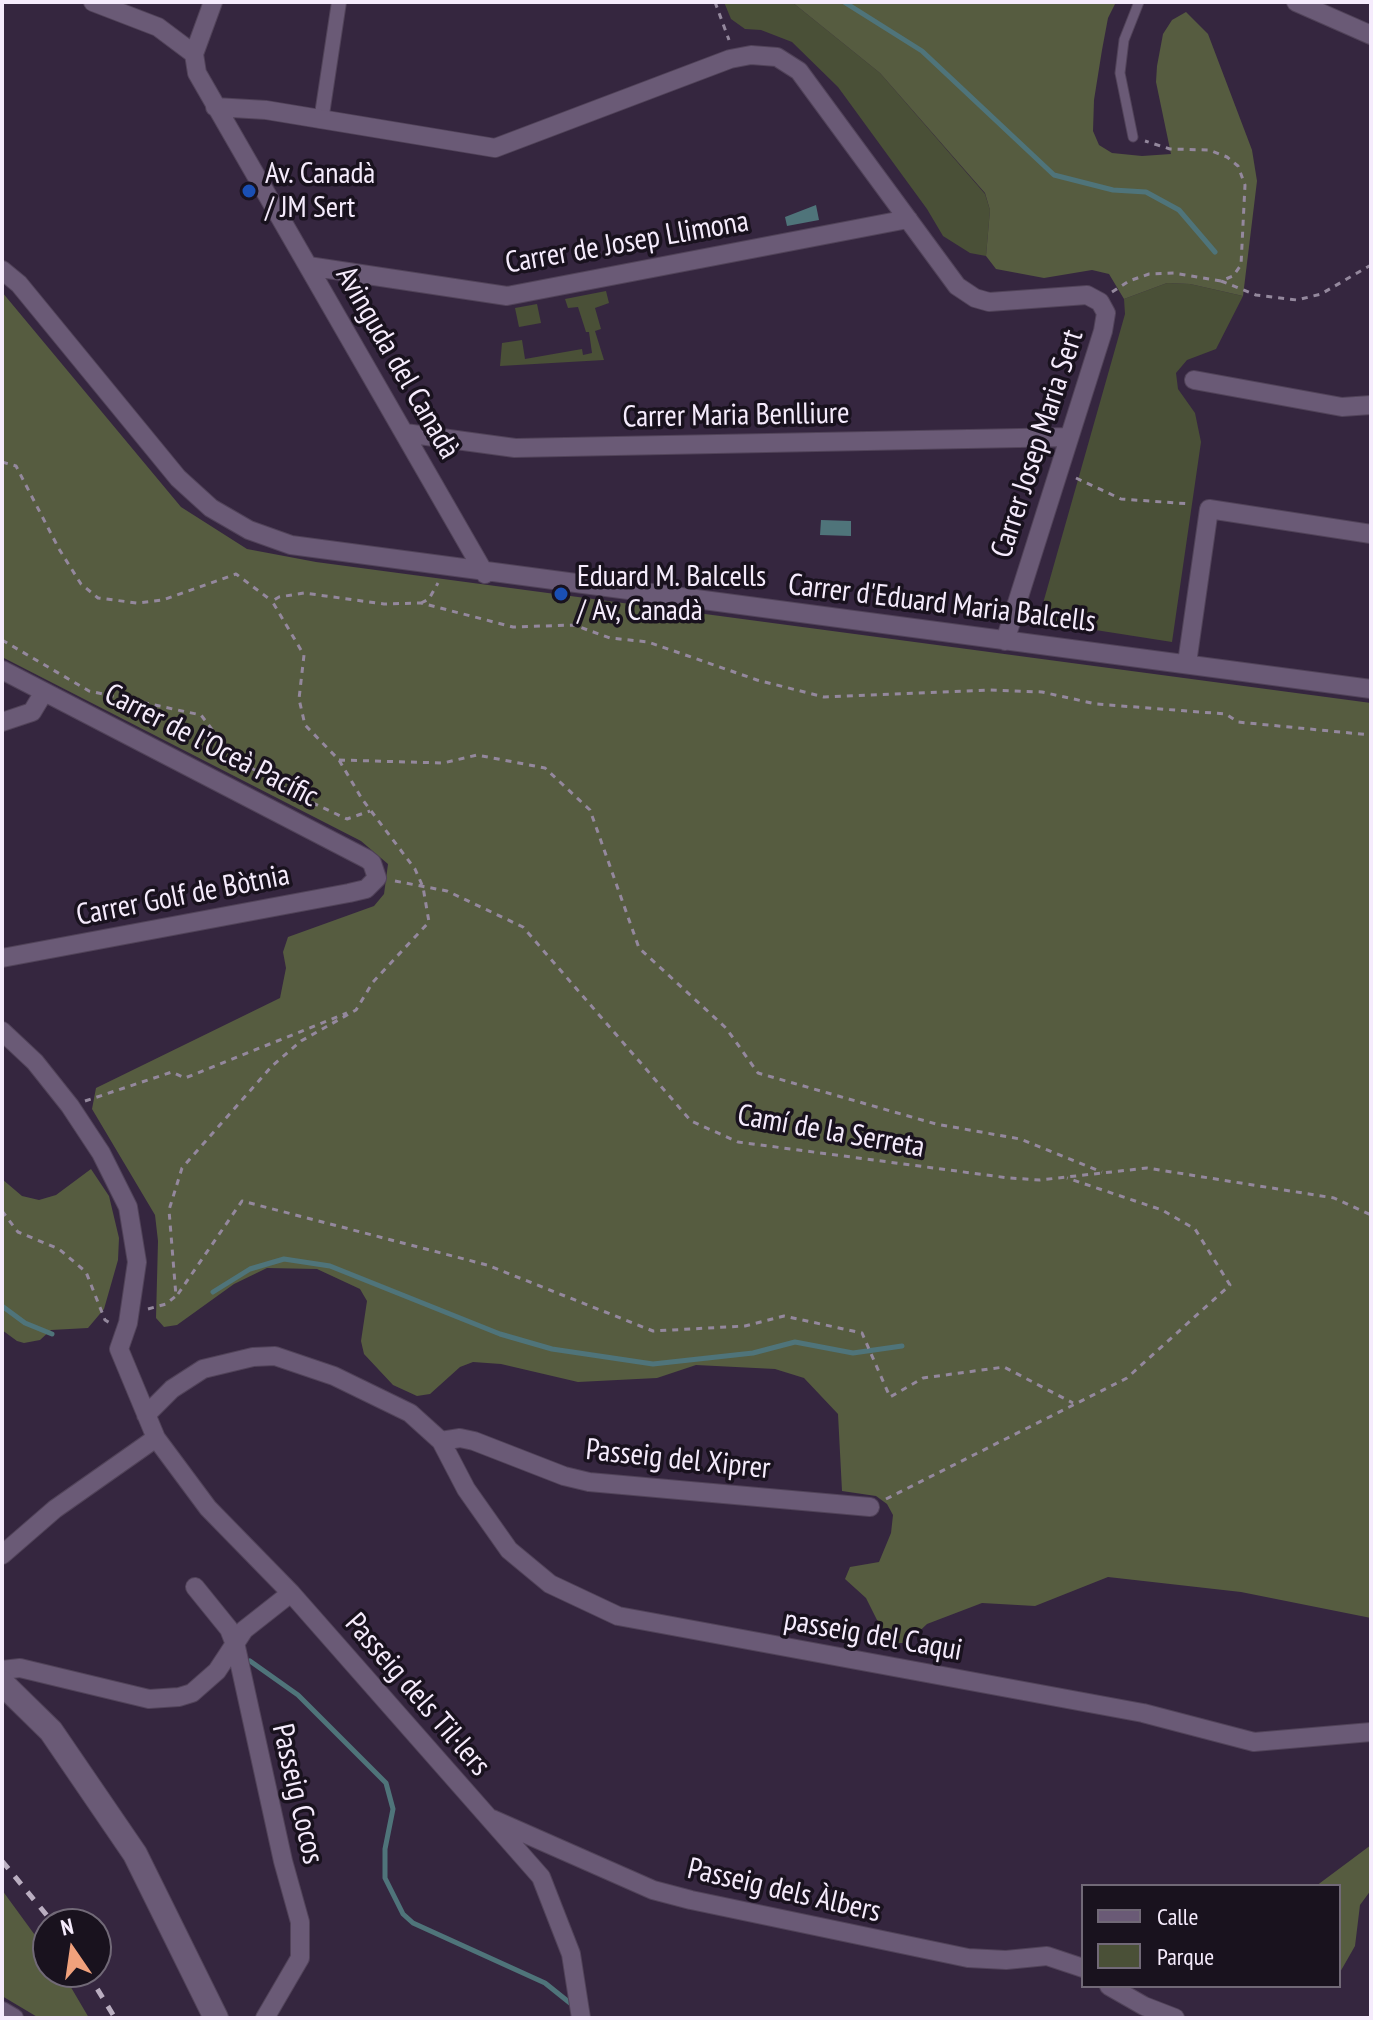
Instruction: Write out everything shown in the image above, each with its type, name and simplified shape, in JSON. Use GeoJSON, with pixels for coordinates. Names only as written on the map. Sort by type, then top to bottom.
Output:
{"type":"FeatureCollection","features":[{"type":"Feature","properties":{"kind":"street"},"geometry":{"type":"LineString","coordinates":[[93,2],[158,27],[194,54],[213,2]]}},
{"type":"Feature","properties":{"kind":"street"},"geometry":{"type":"LineString","coordinates":[[113,2],[201,33]]}},
{"type":"Feature","properties":{"kind":"street"},"geometry":{"type":"LineString","coordinates":[[321,121],[339,2]]}},
{"type":"Feature","properties":{"kind":"street"},"geometry":{"type":"LineString","coordinates":[[1296,2],[1371,35]]}},
{"type":"Feature","properties":{"kind":"street","name":"Avinguda del Canadà"},"geometry":{"type":"LineString","coordinates":[[194,54],[197,73],[215,107],[485,574]]}},
{"type":"Feature","properties":{"kind":"street"},"geometry":{"type":"LineString","coordinates":[[215,107],[266,110],[495,148],[730,59],[751,55],[777,57],[799,71],[908,219]]}},
{"type":"Feature","properties":{"kind":"street","name":"Carrer de Josep Llimona"},"geometry":{"type":"LineString","coordinates":[[308,266],[507,296],[908,219]]}},
{"type":"Feature","properties":{"kind":"street","name":"Carrer Josep Maria Sert"},"geometry":{"type":"LineString","coordinates":[[908,219],[957,286],[975,298],[989,302],[1087,295],[1100,302],[1106,313],[1005,641]]}},
{"type":"Feature","properties":{"kind":"street","name":"Carrer d'Eduard Maria Balcells"},"geometry":{"type":"LineString","coordinates":[[2,270],[19,284],[178,478],[211,508],[249,530],[291,545],[485,574],[1371,689]]}},
{"type":"Feature","properties":{"kind":"street"},"geometry":{"type":"LineString","coordinates":[[1194,380],[1342,407],[1371,405]]}},
{"type":"Feature","properties":{"kind":"street","name":"Carrer Maria Benlliure"},"geometry":{"type":"LineString","coordinates":[[405,433],[515,448],[1069,437]]}},
{"type":"Feature","properties":{"kind":"street"},"geometry":{"type":"LineString","coordinates":[[1187,663],[1209,509],[1371,534]]}},
{"type":"Feature","properties":{"kind":"street","name":"Carrer de l'Oceà Pacífic"},"geometry":{"type":"LineString","coordinates":[[2,670],[367,859],[372,863],[375,881]]}},
{"type":"Feature","properties":{"kind":"street"},"geometry":{"type":"LineString","coordinates":[[2,722],[32,712],[44,692]]}},
{"type":"Feature","properties":{"kind":"street","name":"Carrer Golf de Bòtnia"},"geometry":{"type":"LineString","coordinates":[[2,958],[349,893],[375,881]]}},
{"type":"Feature","properties":{"kind":"street","name":"Passeig dels Til·lers"},"geometry":{"type":"LineString","coordinates":[[2,1031],[35,1062],[70,1106],[117,1181],[134,1227],[137,1272],[119,1349],[156,1438],[208,1508],[291,1593],[541,1877],[571,1954],[580,2011]]}},
{"type":"Feature","properties":{"kind":"street"},"geometry":{"type":"LineString","coordinates":[[146,1415],[172,1389],[203,1369],[253,1357],[275,1356],[334,1376],[410,1413],[441,1441]]}},
{"type":"Feature","properties":{"kind":"street"},"geometry":{"type":"LineString","coordinates":[[2,1555],[55,1509],[156,1438]]}},
{"type":"Feature","properties":{"kind":"street","name":"Passeig del Xiprer"},"geometry":{"type":"LineString","coordinates":[[441,1441],[460,1438],[474,1441],[564,1476],[589,1482],[870,1507]]}},
{"type":"Feature","properties":{"kind":"street","name":"passeig del Caqui"},"geometry":{"type":"LineString","coordinates":[[441,1441],[466,1489],[509,1550],[550,1584],[618,1616],[1143,1713],[1254,1742],[1371,1732]]}},
{"type":"Feature","properties":{"kind":"street","name":"Passeig Cocos"},"geometry":{"type":"LineString","coordinates":[[195,1587],[229,1629],[236,1647],[283,1861],[300,1922],[300,1958],[265,2018]]}},
{"type":"Feature","properties":{"kind":"street"},"geometry":{"type":"LineString","coordinates":[[2,1670],[20,1668],[149,1699],[167,1699],[192,1693],[217,1671],[236,1647],[244,1630],[291,1593]]}},
{"type":"Feature","properties":{"kind":"street"},"geometry":{"type":"LineString","coordinates":[[2,1683],[51,1731],[135,1854],[216,2018]]}},
{"type":"Feature","properties":{"kind":"street","name":"Passeig dels Àlbers"},"geometry":{"type":"LineString","coordinates":[[485,1816],[653,1890],[691,1900],[968,1958],[1006,1960],[1047,1956],[1081,1967]]}},
{"type":"Feature","properties":{"kind":"street"},"geometry":{"type":"LineString","coordinates":[[1112,1988],[1144,2006],[1175,2018]]}},
{"type":"Feature","properties":{"kind":"street"},"geometry":{"type":"LineString","coordinates":[[2,2011],[14,2018]]}},
{"type":"Feature","properties":{"kind":"lane"},"geometry":{"type":"LineString","coordinates":[[1133,137],[1120,73],[1124,40],[1139,2]]}},
{"type":"Feature","properties":{"kind":"path"},"geometry":{"type":"LineString","coordinates":[[715,2],[730,44],[730,59]]}},
{"type":"Feature","properties":{"kind":"path"},"geometry":{"type":"LineString","coordinates":[[1133,137],[1170,149],[1209,150],[1227,157],[1238,166],[1245,185],[1243,257],[1233,276],[1221,281]]}},
{"type":"Feature","properties":{"kind":"path"},"geometry":{"type":"LineString","coordinates":[[1111,294],[1129,281],[1149,274],[1174,273],[1221,281],[1264,297],[1297,300],[1321,294],[1371,265]]}},
{"type":"Feature","properties":{"kind":"path"},"geometry":{"type":"LineString","coordinates":[[1104,287],[1115,299]]}},
{"type":"Feature","properties":{"kind":"path"},"geometry":{"type":"LineString","coordinates":[[2,462],[16,466],[59,549],[81,584],[98,598],[137,603],[163,600],[226,574],[236,574],[272,601],[304,655],[299,699],[305,725],[339,760],[370,811],[410,860],[423,887],[429,922],[373,982],[356,1010],[301,1041],[272,1066],[182,1168],[169,1210],[176,1296]]}},
{"type":"Feature","properties":{"kind":"path"},"geometry":{"type":"LineString","coordinates":[[1069,475],[1121,499],[1182,502],[1209,509]]}},
{"type":"Feature","properties":{"kind":"path"},"geometry":{"type":"LineString","coordinates":[[421,603],[437,589],[440,567]]}},
{"type":"Feature","properties":{"kind":"path"},"geometry":{"type":"LineString","coordinates":[[272,601],[304,593],[384,604],[421,603],[513,627],[574,625],[610,638],[648,642],[757,680],[824,697],[990,690],[1042,692],[1096,704],[1226,714],[1238,722],[1371,735]]}},
{"type":"Feature","properties":{"kind":"path"},"geometry":{"type":"LineString","coordinates":[[2,640],[89,691],[201,715],[233,757],[347,819],[370,811]]}},
{"type":"Feature","properties":{"kind":"path"},"geometry":{"type":"LineString","coordinates":[[339,760],[443,763],[477,755],[545,768],[590,810],[639,948],[726,1028],[758,1073],[936,1124],[1020,1139],[1103,1173]]}},
{"type":"Feature","properties":{"kind":"path","name":"Camí de la Serreta"},"geometry":{"type":"LineString","coordinates":[[375,881],[447,891],[523,927],[691,1121],[738,1142],[897,1166],[1009,1178],[1161,1170],[1334,1198],[1371,1215]]}},
{"type":"Feature","properties":{"kind":"path"},"geometry":{"type":"LineString","coordinates":[[70,1106],[172,1072],[185,1078],[356,1010]]}},
{"type":"Feature","properties":{"kind":"path"},"geometry":{"type":"LineString","coordinates":[[870,1507],[1127,1378],[1230,1285],[1195,1229],[1162,1210],[1064,1177]]}},
{"type":"Feature","properties":{"kind":"path"},"geometry":{"type":"LineString","coordinates":[[146,1311],[176,1296],[242,1201],[487,1265],[653,1331],[745,1326],[784,1316],[862,1333],[890,1397],[923,1378],[1004,1367],[1073,1403]]}},
{"type":"Feature","properties":{"kind":"path"},"geometry":{"type":"LineString","coordinates":[[2,1211],[18,1232],[59,1249],[86,1272],[105,1320],[124,1332]]}},
{"type":"Feature","properties":{"kind":"green space"},"geometry":{"type":"Polygon","coordinates":[[[724,2],[792,2],[880,73],[985,194],[990,210],[986,256],[970,253],[943,236],[927,209],[838,87],[792,42],[761,30],[745,29],[731,19],[724,2]]]}},
{"type":"Feature","properties":{"kind":"green space"},"geometry":{"type":"Polygon","coordinates":[[[1167,283],[1190,284],[1243,296],[1216,349],[1187,360],[1176,373],[1178,389],[1195,413],[1201,442],[1172,642],[1038,621],[1125,314],[1124,299],[1167,283]]]}},
{"type":"Feature","properties":{"kind":"green space"},"geometry":{"type":"Polygon","coordinates":[[[606,291],[609,303],[595,308],[601,329],[595,331],[604,360],[500,366],[502,343],[522,340],[525,359],[582,349],[583,355],[592,353],[589,332],[586,332],[578,307],[568,308],[565,299],[606,291]]]}},
{"type":"Feature","properties":{"kind":"green space"},"geometry":{"type":"Polygon","coordinates":[[[537,304],[541,323],[519,327],[515,308],[537,304]]]}},
{"type":"Feature","properties":{"kind":"shaded area"},"geometry":{"type":"Polygon","coordinates":[[[792,2],[1116,2],[1108,18],[1102,50],[1094,100],[1093,131],[1099,145],[1112,153],[1142,156],[1171,154],[1156,82],[1157,66],[1163,34],[1172,20],[1186,12],[1208,34],[1252,150],[1257,181],[1243,296],[1190,284],[1167,283],[1124,299],[1109,274],[1092,270],[1044,278],[996,269],[986,256],[990,210],[985,193],[880,73],[792,2]]]}},
{"type":"Feature","properties":{"kind":"shaded area"},"geometry":{"type":"Polygon","coordinates":[[[816,205],[819,220],[787,226],[785,217],[816,205]]]}},
{"type":"Feature","properties":{"kind":"shaded area"},"geometry":{"type":"Polygon","coordinates":[[[2,292],[181,507],[247,549],[316,562],[1371,703],[1371,1618],[1241,1592],[1108,1577],[1035,1606],[982,1603],[927,1624],[907,1643],[893,1643],[884,1634],[866,1598],[845,1579],[850,1567],[879,1562],[891,1533],[893,1515],[887,1504],[876,1496],[842,1491],[838,1414],[804,1378],[775,1369],[696,1365],[657,1378],[578,1382],[501,1364],[473,1362],[460,1367],[430,1394],[417,1396],[393,1385],[364,1354],[361,1341],[367,1301],[360,1289],[317,1269],[267,1268],[234,1284],[177,1325],[164,1327],[156,1318],[158,1241],[155,1215],[92,1109],[96,1088],[280,998],[286,968],[283,952],[288,937],[374,906],[384,894],[388,864],[361,841],[2,657],[2,292]]]}},
{"type":"Feature","properties":{"kind":"shaded area"},"geometry":{"type":"Polygon","coordinates":[[[821,520],[851,521],[851,536],[820,535],[821,520]]]}},
{"type":"Feature","properties":{"kind":"shaded area"},"geometry":{"type":"Polygon","coordinates":[[[91,1169],[109,1196],[119,1238],[118,1260],[104,1309],[88,1328],[51,1330],[40,1340],[17,1341],[2,1330],[2,1179],[22,1196],[39,1200],[56,1195],[91,1169]]]}},
{"type":"Feature","properties":{"kind":"shaded area"},"geometry":{"type":"Polygon","coordinates":[[[1371,1845],[1371,1890],[1360,1905],[1355,1946],[1341,1970],[1341,1884],[1319,1884],[1371,1845]]]}},
{"type":"Feature","properties":{"kind":"shaded area"},"geometry":{"type":"Polygon","coordinates":[[[2,1890],[32,1931],[32,1988],[71,1988],[89,2018],[39,2018],[2,1996],[2,1890]]]}},
{"type":"Feature","properties":{"kind":"waterway"},"geometry":{"type":"LineString","coordinates":[[844,2],[922,51],[1054,175],[1113,190],[1146,192],[1179,210],[1215,252]]}},
{"type":"Feature","properties":{"kind":"waterway"},"geometry":{"type":"LineString","coordinates":[[213,1292],[250,1269],[284,1259],[330,1266],[500,1334],[552,1349],[653,1364],[753,1353],[795,1342],[853,1353],[902,1346]]}},
{"type":"Feature","properties":{"kind":"waterway"},"geometry":{"type":"LineString","coordinates":[[2,1306],[25,1323],[52,1334]]}},
{"type":"Feature","properties":{"kind":"waterway"},"geometry":{"type":"LineString","coordinates":[[250,1661],[298,1695],[386,1783],[393,1809],[385,1849],[385,1878],[403,1914],[413,1923],[545,1983],[575,2007]]}},
{"type":"Feature","properties":{"kind":"railway"},"geometry":{"type":"LineString","coordinates":[[2,1861],[41,1908]]}},
{"type":"Feature","properties":{"kind":"railway"},"geometry":{"type":"LineString","coordinates":[[97,1988],[115,2018]]}},
{"type":"Feature","properties":{"kind":"place","name":"Av. Canadà / JM Sert"},"geometry":{"type":"Point","coordinates":[249,191]}},
{"type":"Feature","properties":{"kind":"place","name":"Eduard M. Balcells / Av, Canadà"},"geometry":{"type":"Point","coordinates":[561,594]}}]}
